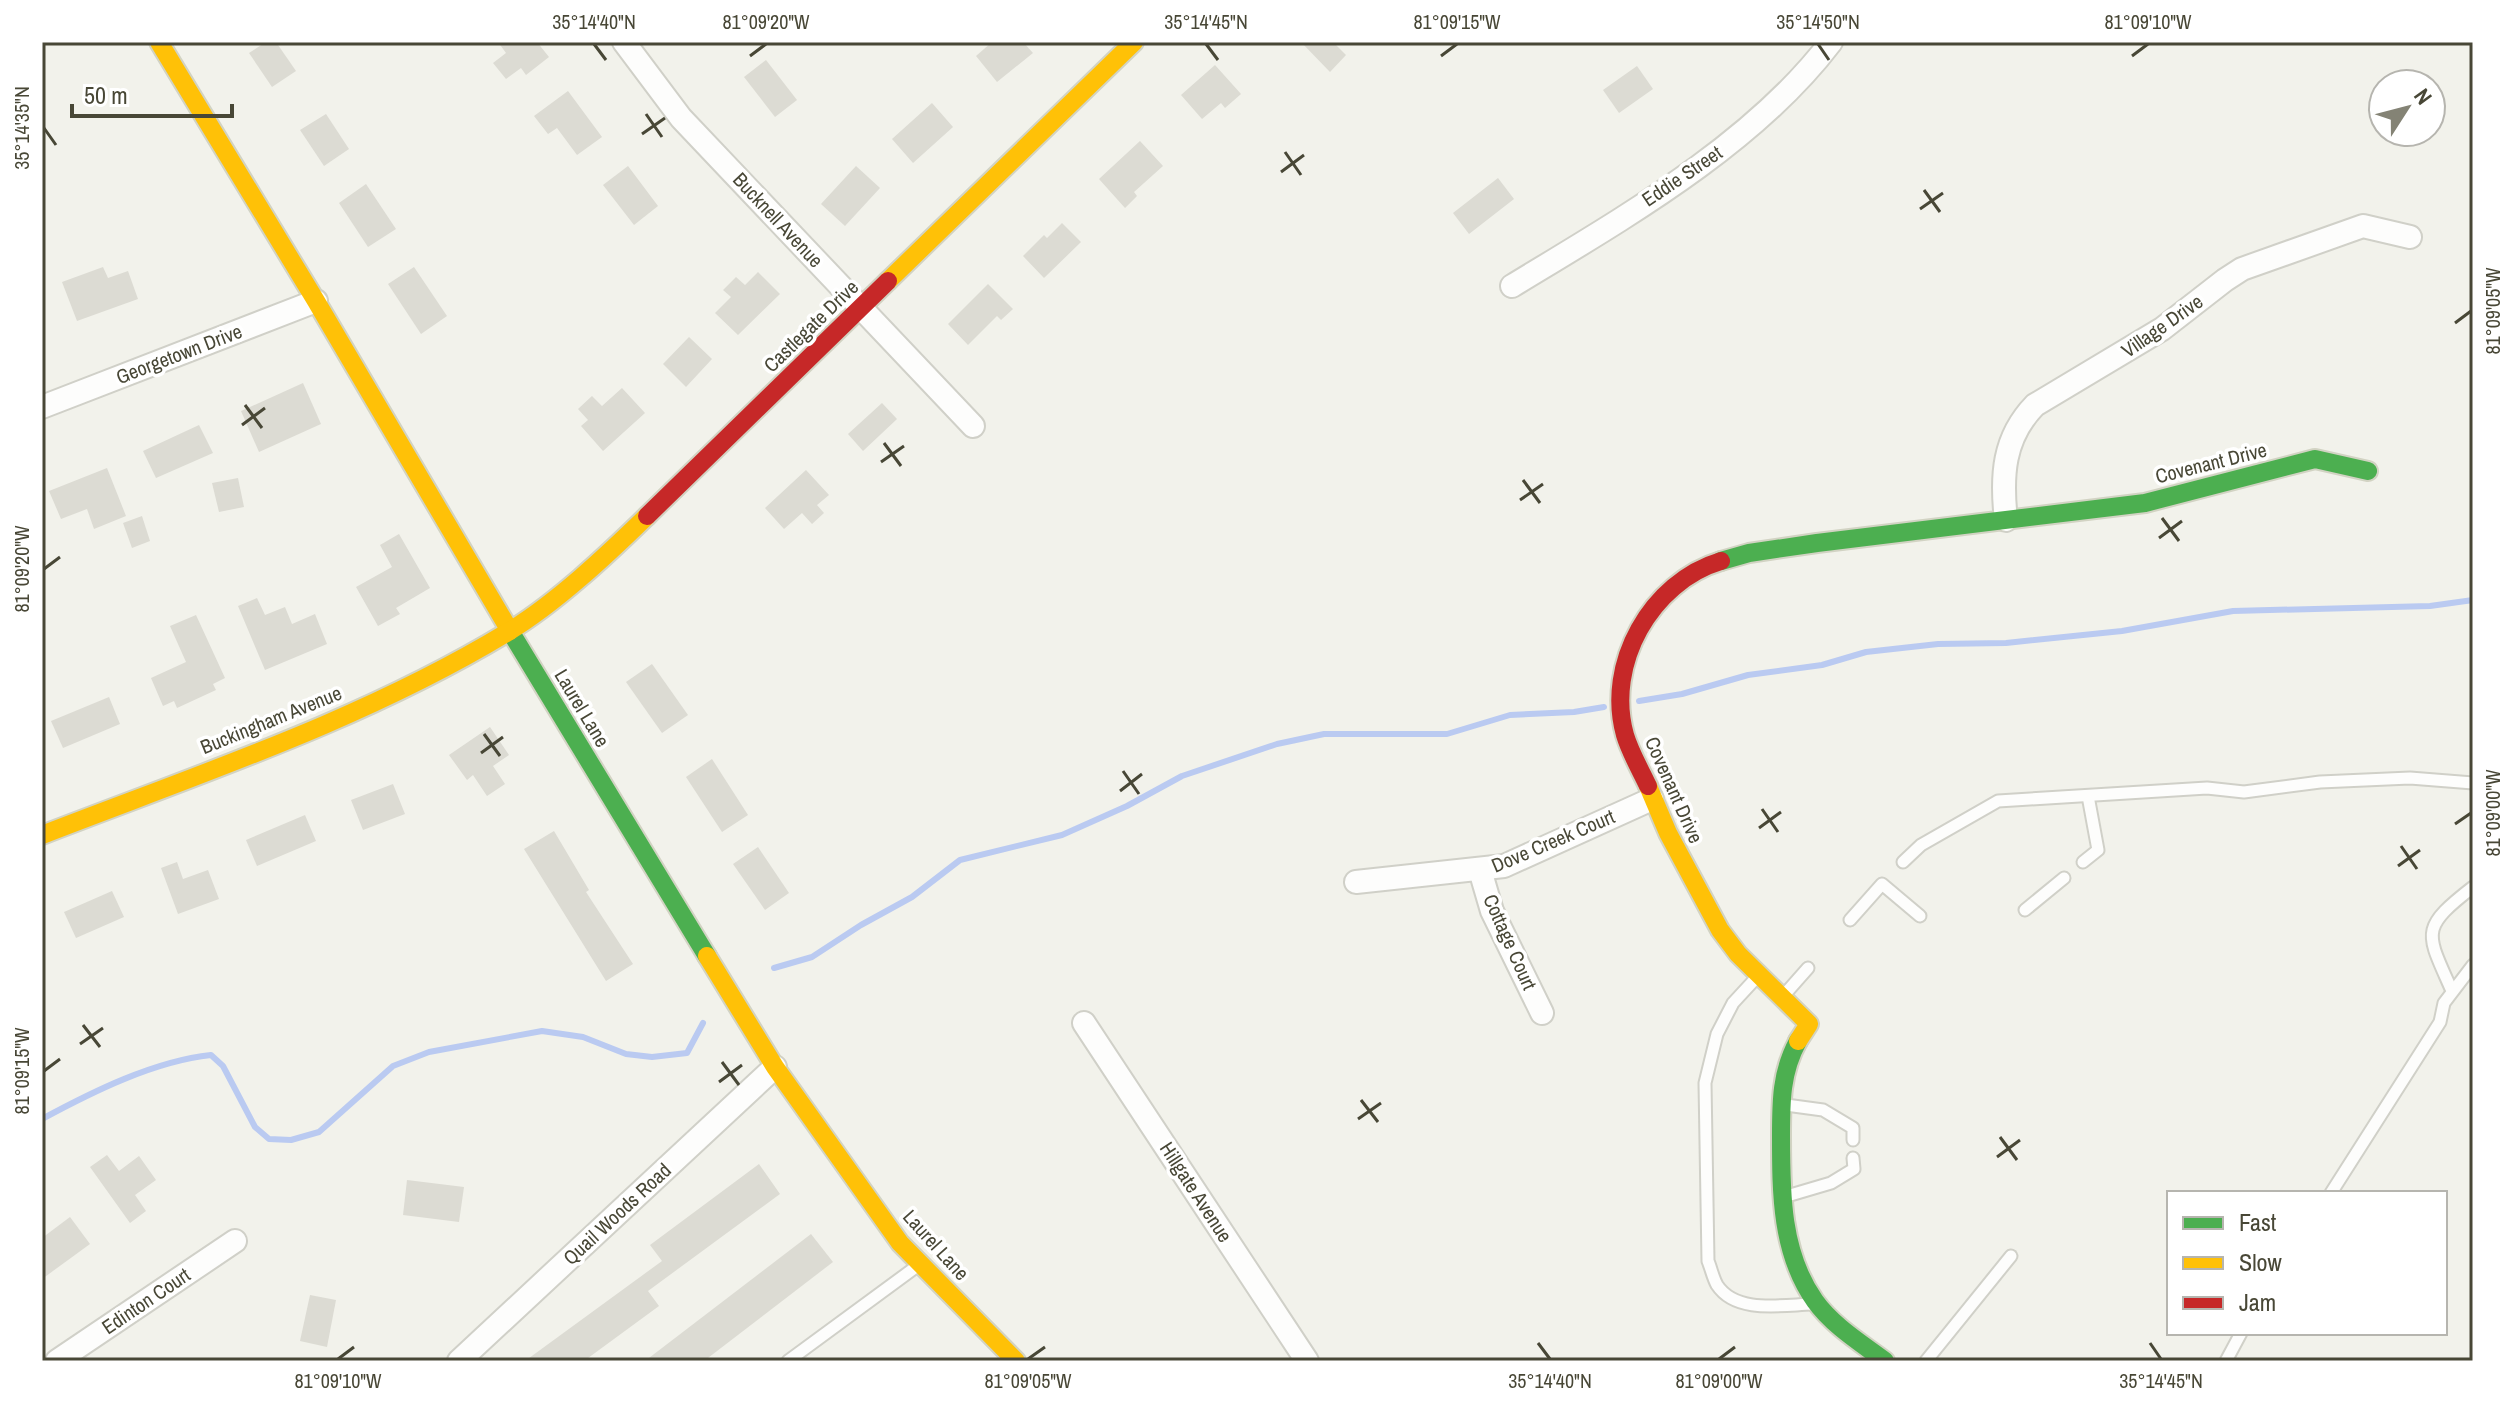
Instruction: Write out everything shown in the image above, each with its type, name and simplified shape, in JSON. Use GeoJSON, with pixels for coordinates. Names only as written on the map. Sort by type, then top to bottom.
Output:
{"type":"FeatureCollection","features":[{"type":"Feature","properties":{"kind":"street","name":"Laurel Lane"},"geometry":{"type":"LineString","coordinates":[[159,42],[510,631],[775,1067],[900,1243],[1016,1361]]}},
{"type":"Feature","properties":{"kind":"street","name":"Bucknell Avenue"},"geometry":{"type":"LineString","coordinates":[[624,42],[681,118],[973,426]]}},
{"type":"Feature","properties":{"kind":"street","name":"Castlegate Drive"},"geometry":{"type":"LineString","coordinates":[[510,631],[570,585],[631,531],[861,309],[1109,51],[1134,42]]}},
{"type":"Feature","properties":{"kind":"street","name":"Eddie Street"},"geometry":{"type":"LineString","coordinates":[[1512,286],[1676,182],[1739,136],[1798,82],[1831,42]]}},
{"type":"Feature","properties":{"kind":"street","name":"Village Drive"},"geometry":{"type":"LineString","coordinates":[[2006,520],[2003,491],[2008,448],[2023,417],[2035,405],[2162,329],[2242,269],[2363,226],[2410,237]]}},
{"type":"Feature","properties":{"kind":"street","name":"Georgetown Drive"},"geometry":{"type":"LineString","coordinates":[[42,407],[316,301]]}},
{"type":"Feature","properties":{"kind":"street","name":"Covenant Drive"},"geometry":{"type":"LineString","coordinates":[[1885,1361],[1841,1327],[1817,1303],[1799,1274],[1786,1242],[1781,1197],[1781,1105],[1785,1071],[1809,1024],[1738,954],[1720,930],[1652,799],[1625,734],[1621,696],[1627,660],[1638,629],[1659,600],[1684,578],[1715,563],[1749,553],[2145,503],[2315,459],[2368,471]]}},
{"type":"Feature","properties":{"kind":"street","name":"Buckingham Avenue"},"geometry":{"type":"LineString","coordinates":[[42,835],[280,742],[394,693],[510,631]]}},
{"type":"Feature","properties":{"kind":"street","name":"Dove Creek Court"},"geometry":{"type":"LineString","coordinates":[[1356,882],[1504,866],[1652,799]]}},
{"type":"Feature","properties":{"kind":"street","name":"Cottage Court"},"geometry":{"type":"LineString","coordinates":[[1480,870],[1492,911],[1542,1013]]}},
{"type":"Feature","properties":{"kind":"street","name":"Hillgate Avenue"},"geometry":{"type":"LineString","coordinates":[[1084,1023],[1307,1361]]}},
{"type":"Feature","properties":{"kind":"street","name":"Quail Woods Road"},"geometry":{"type":"LineString","coordinates":[[460,1361],[775,1067]]}},
{"type":"Feature","properties":{"kind":"street","name":"Edinton Court"},"geometry":{"type":"LineString","coordinates":[[57,1361],[235,1241]]}},
{"type":"Feature","properties":{"kind":"lane"},"geometry":{"type":"LineString","coordinates":[[1903,862],[1921,845],[1998,801],[2207,788],[2244,792],[2320,782],[2410,778],[2473,783]]}},
{"type":"Feature","properties":{"kind":"lane"},"geometry":{"type":"LineString","coordinates":[[2083,862],[2098,850],[2088,796]]}},
{"type":"Feature","properties":{"kind":"lane"},"geometry":{"type":"LineString","coordinates":[[2025,910],[2064,878]]}},
{"type":"Feature","properties":{"kind":"lane"},"geometry":{"type":"LineString","coordinates":[[1850,920],[1882,884],[1920,916]]}},
{"type":"Feature","properties":{"kind":"lane"},"geometry":{"type":"LineString","coordinates":[[2452,991],[2432,945],[2433,924],[2446,907],[2473,887]]}},
{"type":"Feature","properties":{"kind":"lane"},"geometry":{"type":"LineString","coordinates":[[2332,1191],[2440,1022],[2444,1003],[2473,965]]}},
{"type":"Feature","properties":{"kind":"lane"},"geometry":{"type":"LineString","coordinates":[[1782,997],[1808,968]]}},
{"type":"Feature","properties":{"kind":"lane"},"geometry":{"type":"LineString","coordinates":[[1759,975],[1733,1003],[1717,1034],[1705,1083],[1708,1261],[1716,1284],[1732,1300],[1764,1306],[1817,1303]]}},
{"type":"Feature","properties":{"kind":"lane"},"geometry":{"type":"LineString","coordinates":[[1781,1105],[1823,1110],[1853,1128],[1853,1140]]}},
{"type":"Feature","properties":{"kind":"lane"},"geometry":{"type":"LineString","coordinates":[[1781,1197],[1831,1183],[1854,1169],[1853,1158]]}},
{"type":"Feature","properties":{"kind":"lane"},"geometry":{"type":"LineString","coordinates":[[1926,1361],[2011,1256]]}},
{"type":"Feature","properties":{"kind":"lane"},"geometry":{"type":"LineString","coordinates":[[788,1361],[920,1264]]}},
{"type":"Feature","properties":{"kind":"lane"},"geometry":{"type":"LineString","coordinates":[[2226,1361],[2240,1335]]}},
{"type":"Feature","properties":{"kind":"building"},"geometry":{"type":"Polygon","coordinates":[[[266,42],[276,42],[296,71],[272,87],[249,53],[266,42]]]}},
{"type":"Feature","properties":{"kind":"building"},"geometry":{"type":"Polygon","coordinates":[[[498,42],[537,42],[549,57],[526,75],[521,68],[506,79],[493,63],[506,53],[498,42]]]}},
{"type":"Feature","properties":{"kind":"building"},"geometry":{"type":"Polygon","coordinates":[[[992,42],[1023,42],[1033,53],[997,82],[976,56],[992,42]]]}},
{"type":"Feature","properties":{"kind":"building"},"geometry":{"type":"Polygon","coordinates":[[[1301,42],[1333,42],[1346,55],[1330,72],[1301,42]]]}},
{"type":"Feature","properties":{"kind":"building"},"geometry":{"type":"Polygon","coordinates":[[[766,60],[797,100],[775,117],[744,77],[766,60]]]}},
{"type":"Feature","properties":{"kind":"building"},"geometry":{"type":"Polygon","coordinates":[[[1215,65],[1241,94],[1225,108],[1221,103],[1202,119],[1181,95],[1215,65]]]}},
{"type":"Feature","properties":{"kind":"building"},"geometry":{"type":"Polygon","coordinates":[[[1637,66],[1653,89],[1619,113],[1603,90],[1637,66]]]}},
{"type":"Feature","properties":{"kind":"building"},"geometry":{"type":"Polygon","coordinates":[[[568,91],[602,137],[577,155],[557,128],[548,134],[534,116],[568,91]]]}},
{"type":"Feature","properties":{"kind":"building"},"geometry":{"type":"Polygon","coordinates":[[[932,103],[953,127],[913,163],[892,139],[932,103]]]}},
{"type":"Feature","properties":{"kind":"building"},"geometry":{"type":"Polygon","coordinates":[[[326,114],[349,149],[324,166],[300,130],[326,114]]]}},
{"type":"Feature","properties":{"kind":"building"},"geometry":{"type":"Polygon","coordinates":[[[1140,141],[1163,166],[1134,192],[1137,196],[1125,208],[1099,179],[1140,141]]]}},
{"type":"Feature","properties":{"kind":"building"},"geometry":{"type":"Polygon","coordinates":[[[628,166],[658,206],[634,225],[603,185],[628,166]]]}},
{"type":"Feature","properties":{"kind":"building"},"geometry":{"type":"Polygon","coordinates":[[[856,166],[880,188],[845,226],[821,204],[856,166]]]}},
{"type":"Feature","properties":{"kind":"building"},"geometry":{"type":"Polygon","coordinates":[[[1498,178],[1514,199],[1469,234],[1453,213],[1498,178]]]}},
{"type":"Feature","properties":{"kind":"building"},"geometry":{"type":"Polygon","coordinates":[[[366,184],[396,229],[368,247],[339,203],[366,184]]]}},
{"type":"Feature","properties":{"kind":"building"},"geometry":{"type":"Polygon","coordinates":[[[1062,223],[1081,242],[1044,278],[1023,256],[1044,235],[1047,238],[1062,223]]]}},
{"type":"Feature","properties":{"kind":"building"},"geometry":{"type":"Polygon","coordinates":[[[103,267],[108,278],[128,271],[138,299],[77,321],[62,282],[103,267]]]}},
{"type":"Feature","properties":{"kind":"building"},"geometry":{"type":"Polygon","coordinates":[[[414,267],[447,316],[421,334],[388,284],[414,267]]]}},
{"type":"Feature","properties":{"kind":"building"},"geometry":{"type":"Polygon","coordinates":[[[758,272],[780,294],[738,335],[715,313],[731,297],[723,290],[736,277],[745,285],[758,272]]]}},
{"type":"Feature","properties":{"kind":"building"},"geometry":{"type":"Polygon","coordinates":[[[988,284],[1013,309],[1001,320],[997,316],[968,345],[948,324],[988,284]]]}},
{"type":"Feature","properties":{"kind":"building"},"geometry":{"type":"Polygon","coordinates":[[[689,337],[712,359],[686,387],[663,364],[689,337]]]}},
{"type":"Feature","properties":{"kind":"building"},"geometry":{"type":"Polygon","coordinates":[[[303,383],[321,424],[259,452],[241,411],[303,383]]]}},
{"type":"Feature","properties":{"kind":"building"},"geometry":{"type":"Polygon","coordinates":[[[622,388],[645,413],[603,451],[581,426],[588,420],[578,409],[592,396],[602,406],[622,388]]]}},
{"type":"Feature","properties":{"kind":"building"},"geometry":{"type":"Polygon","coordinates":[[[882,403],[897,419],[863,451],[848,434],[882,403]]]}},
{"type":"Feature","properties":{"kind":"building"},"geometry":{"type":"Polygon","coordinates":[[[199,425],[213,453],[156,478],[143,451],[199,425]]]}},
{"type":"Feature","properties":{"kind":"building"},"geometry":{"type":"Polygon","coordinates":[[[107,468],[126,516],[94,529],[87,509],[61,519],[49,491],[107,468]]]}},
{"type":"Feature","properties":{"kind":"building"},"geometry":{"type":"Polygon","coordinates":[[[806,470],[829,495],[817,505],[824,513],[812,524],[802,513],[784,529],[765,508],[806,470]]]}},
{"type":"Feature","properties":{"kind":"building"},"geometry":{"type":"Polygon","coordinates":[[[238,478],[244,507],[219,512],[212,483],[238,478]]]}},
{"type":"Feature","properties":{"kind":"building"},"geometry":{"type":"Polygon","coordinates":[[[142,516],[150,541],[132,548],[123,523],[142,516]]]}},
{"type":"Feature","properties":{"kind":"building"},"geometry":{"type":"Polygon","coordinates":[[[399,534],[430,588],[396,608],[400,614],[378,626],[356,587],[392,567],[380,545],[399,534]]]}},
{"type":"Feature","properties":{"kind":"building"},"geometry":{"type":"Polygon","coordinates":[[[257,598],[265,615],[285,607],[292,624],[315,614],[327,644],[265,670],[238,606],[257,598]]]}},
{"type":"Feature","properties":{"kind":"building"},"geometry":{"type":"Polygon","coordinates":[[[196,615],[225,678],[213,684],[216,690],[177,708],[174,701],[163,706],[151,678],[186,662],[170,626],[196,615]]]}},
{"type":"Feature","properties":{"kind":"building"},"geometry":{"type":"Polygon","coordinates":[[[652,664],[688,715],[662,733],[626,682],[652,664]]]}},
{"type":"Feature","properties":{"kind":"building"},"geometry":{"type":"Polygon","coordinates":[[[109,697],[120,724],[63,748],[51,721],[109,697]]]}},
{"type":"Feature","properties":{"kind":"building"},"geometry":{"type":"Polygon","coordinates":[[[490,727],[509,755],[493,766],[505,784],[487,796],[473,775],[467,780],[449,755],[490,727]]]}},
{"type":"Feature","properties":{"kind":"building"},"geometry":{"type":"Polygon","coordinates":[[[712,759],[748,815],[722,832],[686,777],[712,759]]]}},
{"type":"Feature","properties":{"kind":"building"},"geometry":{"type":"Polygon","coordinates":[[[393,784],[405,814],[363,830],[351,800],[393,784]]]}},
{"type":"Feature","properties":{"kind":"building"},"geometry":{"type":"Polygon","coordinates":[[[305,815],[316,841],[257,866],[246,840],[305,815]]]}},
{"type":"Feature","properties":{"kind":"building"},"geometry":{"type":"Polygon","coordinates":[[[554,831],[589,890],[586,892],[633,964],[606,981],[524,849],[554,831]]]}},
{"type":"Feature","properties":{"kind":"building"},"geometry":{"type":"Polygon","coordinates":[[[758,847],[789,893],[765,910],[733,864],[758,847]]]}},
{"type":"Feature","properties":{"kind":"building"},"geometry":{"type":"Polygon","coordinates":[[[177,862],[183,879],[208,870],[219,899],[178,914],[161,868],[177,862]]]}},
{"type":"Feature","properties":{"kind":"building"},"geometry":{"type":"Polygon","coordinates":[[[112,891],[124,917],[76,938],[64,912],[112,891]]]}},
{"type":"Feature","properties":{"kind":"building"},"geometry":{"type":"Polygon","coordinates":[[[107,1155],[119,1171],[139,1156],[156,1180],[135,1195],[146,1211],[130,1223],[90,1167],[107,1155]]]}},
{"type":"Feature","properties":{"kind":"building"},"geometry":{"type":"Polygon","coordinates":[[[759,1164],[780,1194],[648,1291],[659,1306],[584,1361],[525,1361],[662,1261],[650,1245],[759,1164]]]}},
{"type":"Feature","properties":{"kind":"building"},"geometry":{"type":"Polygon","coordinates":[[[407,1180],[464,1187],[459,1222],[403,1215],[407,1180]]]}},
{"type":"Feature","properties":{"kind":"building"},"geometry":{"type":"Polygon","coordinates":[[[70,1217],[90,1244],[42,1279],[42,1238],[70,1217]]]}},
{"type":"Feature","properties":{"kind":"building"},"geometry":{"type":"Polygon","coordinates":[[[811,1234],[833,1262],[704,1361],[645,1361],[811,1234]]]}},
{"type":"Feature","properties":{"kind":"building"},"geometry":{"type":"Polygon","coordinates":[[[310,1295],[336,1300],[327,1347],[300,1341],[310,1295]]]}},
{"type":"Feature","properties":{"kind":"waterway"},"geometry":{"type":"LineString","coordinates":[[1639,701],[1682,694],[1748,675],[1822,665],[1866,652],[1938,644],[2006,643],[2122,631],[2233,611],[2430,606],[2473,600]]}},
{"type":"Feature","properties":{"kind":"waterway"},"geometry":{"type":"LineString","coordinates":[[774,968],[812,957],[912,897],[960,860],[1062,835],[1127,806],[1182,776],[1277,744],[1324,734],[1447,734],[1510,715],[1574,712],[1604,707]]}},
{"type":"Feature","properties":{"kind":"waterway"},"geometry":{"type":"LineString","coordinates":[[42,1119],[102,1088],[146,1071],[211,1055],[223,1066],[255,1127],[269,1139],[291,1140],[319,1132],[393,1066],[429,1052],[542,1031],[583,1037],[626,1054],[652,1057],[687,1053],[703,1023]]}},
{"type":"Feature","properties":{"kind":"traffic: fast"},"geometry":{"type":"LineString","coordinates":[[1721,561],[1749,553],[1817,543],[2145,503],[2315,459],[2368,471]]}},
{"type":"Feature","properties":{"kind":"traffic: fast"},"geometry":{"type":"LineString","coordinates":[[510,631],[707,956]]}},
{"type":"Feature","properties":{"kind":"traffic: fast"},"geometry":{"type":"LineString","coordinates":[[1798,1041],[1785,1076],[1781,1111],[1783,1201],[1789,1243],[1804,1282],[1822,1310],[1885,1361]]}},
{"type":"Feature","properties":{"kind":"traffic: slow"},"geometry":{"type":"LineString","coordinates":[[159,42],[510,631]]}},
{"type":"Feature","properties":{"kind":"traffic: slow"},"geometry":{"type":"LineString","coordinates":[[888,281],[1134,42]]}},
{"type":"Feature","properties":{"kind":"traffic: slow"},"geometry":{"type":"LineString","coordinates":[[42,835],[280,744],[453,663],[508,632],[563,593],[647,516]]}},
{"type":"Feature","properties":{"kind":"traffic: slow"},"geometry":{"type":"LineString","coordinates":[[1648,786],[1668,833],[1720,930],[1738,954],[1809,1024],[1798,1041]]}},
{"type":"Feature","properties":{"kind":"traffic: slow"},"geometry":{"type":"LineString","coordinates":[[707,956],[775,1067],[900,1243],[1016,1361]]}},
{"type":"Feature","properties":{"kind":"traffic: jam"},"geometry":{"type":"LineString","coordinates":[[647,516],[888,281]]}},
{"type":"Feature","properties":{"kind":"traffic: jam"},"geometry":{"type":"LineString","coordinates":[[1648,786],[1625,735],[1621,708],[1622,681],[1628,654],[1639,629],[1674,587],[1696,572],[1721,561]]}}]}
